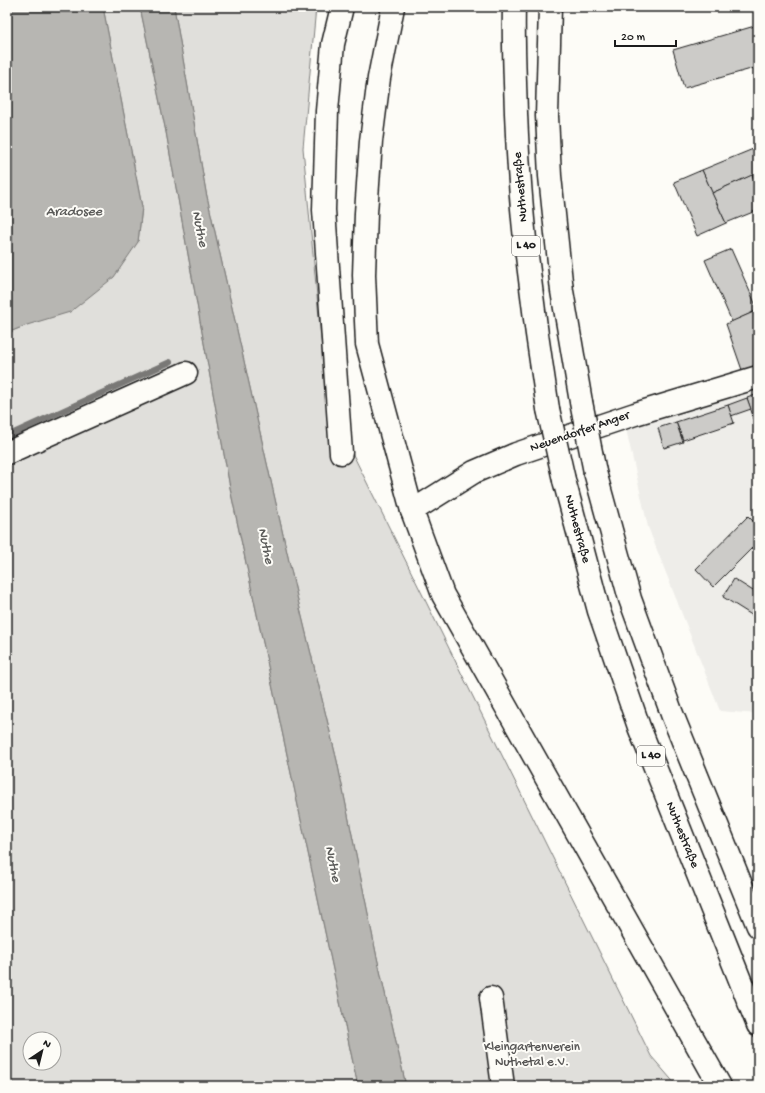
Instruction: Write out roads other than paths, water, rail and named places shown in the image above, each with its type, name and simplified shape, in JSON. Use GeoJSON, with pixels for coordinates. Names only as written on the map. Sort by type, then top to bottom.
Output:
{"type":"FeatureCollection","features":[{"type":"Feature","properties":{"kind":"main road"},"geometry":{"type":"LineString","coordinates":[[341,453],[324,210],[327,111],[333,44],[342,7]]}},
{"type":"Feature","properties":{"kind":"main road"},"geometry":{"type":"LineString","coordinates":[[393,7],[379,78],[371,141],[366,213],[364,275],[367,344],[412,511],[443,595],[720,1086]]}},
{"type":"Feature","properties":{"kind":"main road","name":"Nuthestraße"},"geometry":{"type":"LineString","coordinates":[[514,7],[515,82],[519,168],[527,255],[536,333],[548,409],[564,480],[599,611],[639,727],[758,1024]]}},
{"type":"Feature","properties":{"kind":"main road","name":"L 40"},"geometry":{"type":"LineString","coordinates":[[550,7],[547,116],[550,176],[562,291],[581,402],[595,472],[630,600],[672,714],[758,926]]}},
{"type":"Feature","properties":{"kind":"main road"},"geometry":{"type":"LineString","coordinates":[[7,453],[186,373]]}},
{"type":"Feature","properties":{"kind":"main road","name":"Neuendorfer Anger"},"geometry":{"type":"LineString","coordinates":[[412,511],[474,472],[516,454],[636,414],[758,377]]}},
{"type":"Feature","properties":{"kind":"main road"},"geometry":{"type":"LineString","coordinates":[[491,998],[503,1086]]}},
{"type":"Feature","properties":{"kind":"water","name":"Aradosee"},"geometry":{"type":"Polygon","coordinates":[[[7,7],[103,7],[142,207],[138,242],[114,277],[70,312],[27,325],[7,333],[7,7]]]}},
{"type":"Feature","properties":{"kind":"water","name":"Nuthe"},"geometry":{"type":"Polygon","coordinates":[[[140,7],[174,7],[206,192],[295,588],[337,761],[376,953],[406,1086],[358,1086],[231,493],[166,132],[140,7]]]}},
{"type":"Feature","properties":{"kind":"waterway"},"geometry":{"type":"LineString","coordinates":[[7,436],[170,362]]}},
{"type":"Feature","properties":{"kind":"park label","name":"Kleingartenverein Nuthetal e.V."},"geometry":{"type":"Point","coordinates":[532,1054]}}]}
